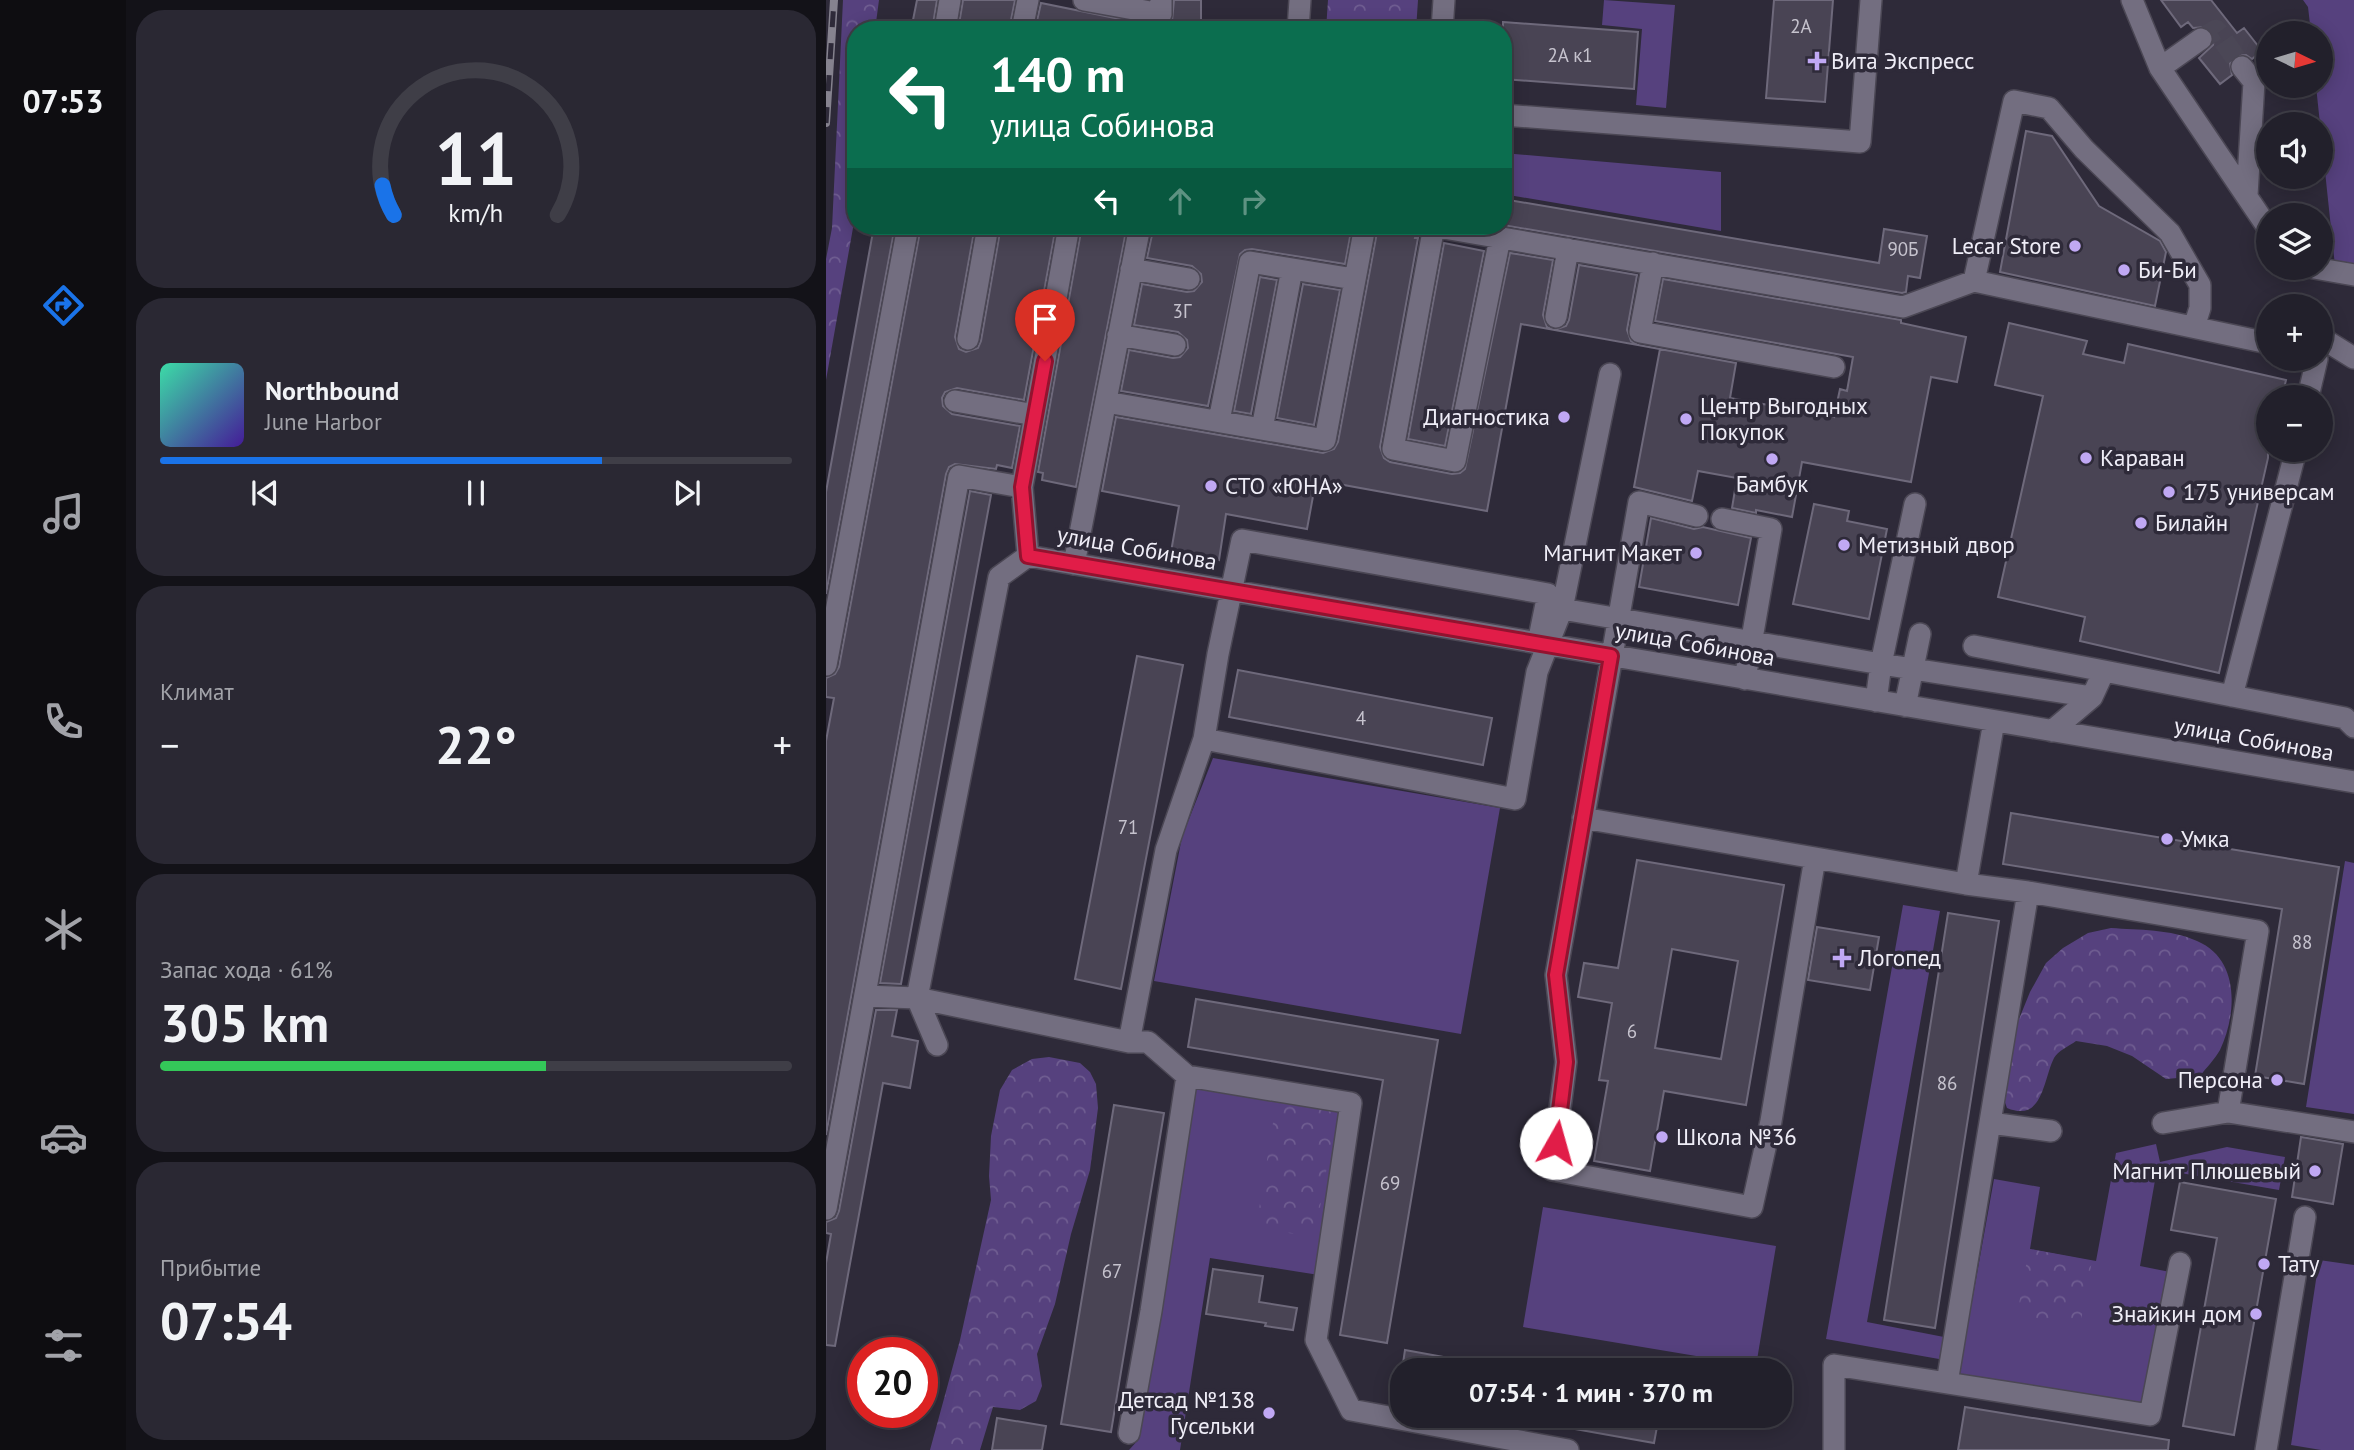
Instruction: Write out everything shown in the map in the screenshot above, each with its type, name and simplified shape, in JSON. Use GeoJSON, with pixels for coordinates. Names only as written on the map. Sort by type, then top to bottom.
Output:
{"type":"FeatureCollection","features":[{"type":"Feature","properties":{"kind":"street"},"geometry":{"type":"LineString","coordinates":[[946,21],[950,0]]}},
{"type":"Feature","properties":{"kind":"street"},"geometry":{"type":"LineString","coordinates":[[1024,21],[1028,0]]}},
{"type":"Feature","properties":{"kind":"street"},"geometry":{"type":"LineString","coordinates":[[1084,0],[1161,14],[1161,0]]}},
{"type":"Feature","properties":{"kind":"street"},"geometry":{"type":"LineString","coordinates":[[1299,21],[1300,0]]}},
{"type":"Feature","properties":{"kind":"street"},"geometry":{"type":"LineString","coordinates":[[1443,21],[1444,0]]}},
{"type":"Feature","properties":{"kind":"street"},"geometry":{"type":"LineString","coordinates":[[1512,116],[1860,142],[1871,0]]}},
{"type":"Feature","properties":{"kind":"street"},"geometry":{"type":"LineString","coordinates":[[2132,0],[2161,68],[2256,209]]}},
{"type":"Feature","properties":{"kind":"street"},"geometry":{"type":"LineString","coordinates":[[2161,68],[2201,39]]}},
{"type":"Feature","properties":{"kind":"street"},"geometry":{"type":"LineString","coordinates":[[2242,67],[2254,82],[2247,195]]}},
{"type":"Feature","properties":{"kind":"street"},"geometry":{"type":"LineString","coordinates":[[1974,281],[2014,101],[2049,108],[2084,149],[2170,233],[2200,285],[2200,308],[2194,327]]}},
{"type":"Feature","properties":{"kind":"street"},"geometry":{"type":"LineString","coordinates":[[826,665],[906,235]]}},
{"type":"Feature","properties":{"kind":"street"},"geometry":{"type":"LineString","coordinates":[[968,339],[986,235]]}},
{"type":"Feature","properties":{"kind":"street"},"geometry":{"type":"LineString","coordinates":[[937,1045],[916,998],[999,577],[1028,556],[1022,487],[1067,235]]}},
{"type":"Feature","properties":{"kind":"street"},"geometry":{"type":"LineString","coordinates":[[1073,564],[1138,235]]}},
{"type":"Feature","properties":{"kind":"street"},"geometry":{"type":"LineString","coordinates":[[1106,402],[1325,440],[1363,235]]}},
{"type":"Feature","properties":{"kind":"street"},"geometry":{"type":"LineString","coordinates":[[1431,235],[1393,449],[1455,461],[1500,238]]}},
{"type":"Feature","properties":{"kind":"street"},"geometry":{"type":"LineString","coordinates":[[1483,235],[1903,307],[1974,281],[2256,340]]}},
{"type":"Feature","properties":{"kind":"street"},"geometry":{"type":"LineString","coordinates":[[1556,317],[1568,249]]}},
{"type":"Feature","properties":{"kind":"street"},"geometry":{"type":"LineString","coordinates":[[1219,421],[1250,262],[1354,279]]}},
{"type":"Feature","properties":{"kind":"street"},"geometry":{"type":"LineString","coordinates":[[1653,264],[1640,332],[1834,367]]}},
{"type":"Feature","properties":{"kind":"street"},"geometry":{"type":"LineString","coordinates":[[1262,429],[1292,269]]}},
{"type":"Feature","properties":{"kind":"street"},"geometry":{"type":"LineString","coordinates":[[1131,270],[1189,279]]}},
{"type":"Feature","properties":{"kind":"street"},"geometry":{"type":"LineString","coordinates":[[2333,271],[2354,275]]}},
{"type":"Feature","properties":{"kind":"street"},"geometry":{"type":"LineString","coordinates":[[1118,335],[1175,345]]}},
{"type":"Feature","properties":{"kind":"street"},"geometry":{"type":"LineString","coordinates":[[2333,346],[2354,358]]}},
{"type":"Feature","properties":{"kind":"street"},"geometry":{"type":"LineString","coordinates":[[1543,644],[1562,608],[1610,374]]}},
{"type":"Feature","properties":{"kind":"street"},"geometry":{"type":"LineString","coordinates":[[955,401],[1035,415]]}},
{"type":"Feature","properties":{"kind":"street"},"geometry":{"type":"LineString","coordinates":[[2232,696],[2293,462]]}},
{"type":"Feature","properties":{"kind":"street"},"geometry":{"type":"LineString","coordinates":[[826,1209],[960,476],[1022,487]]}},
{"type":"Feature","properties":{"kind":"street"},"geometry":{"type":"LineString","coordinates":[[1697,516],[1639,502],[1556,975],[1566,1062],[1552,1170],[1752,1207],[1771,1121],[1815,858]]}},
{"type":"Feature","properties":{"kind":"street"},"geometry":{"type":"LineString","coordinates":[[1876,701],[1881,664],[1915,504]]}},
{"type":"Feature","properties":{"kind":"street"},"geometry":{"type":"LineString","coordinates":[[1721,519],[1771,529],[1745,678]]}},
{"type":"Feature","properties":{"kind":"street"},"geometry":{"type":"LineString","coordinates":[[1129,1042],[1166,850],[1204,739],[1217,654],[1242,540],[1548,594],[1543,644],[1515,799],[1204,739]]}},
{"type":"Feature","properties":{"kind":"street","name":"улица Собинова"},"geometry":{"type":"LineString","coordinates":[[1028,556],[2354,782]]}},
{"type":"Feature","properties":{"kind":"street"},"geometry":{"type":"LineString","coordinates":[[1562,608],[1881,664],[2092,697]]}},
{"type":"Feature","properties":{"kind":"street"},"geometry":{"type":"LineString","coordinates":[[1905,706],[1920,634]]}},
{"type":"Feature","properties":{"kind":"street"},"geometry":{"type":"LineString","coordinates":[[1974,646],[2345,718],[2354,727]]}},
{"type":"Feature","properties":{"kind":"street"},"geometry":{"type":"LineString","coordinates":[[2052,731],[2092,697],[2104,671]]}},
{"type":"Feature","properties":{"kind":"street"},"geometry":{"type":"LineString","coordinates":[[1966,884],[1994,721]]}},
{"type":"Feature","properties":{"kind":"street"},"geometry":{"type":"LineString","coordinates":[[1583,818],[2258,931],[2228,1112]]}},
{"type":"Feature","properties":{"kind":"street"},"geometry":{"type":"LineString","coordinates":[[1947,1383],[2028,892]]}},
{"type":"Feature","properties":{"kind":"street"},"geometry":{"type":"LineString","coordinates":[[865,996],[916,998],[1129,1042],[1148,1042],[1187,1076],[1351,1103],[1316,1340],[1350,1418],[1568,1450]]}},
{"type":"Feature","properties":{"kind":"street"},"geometry":{"type":"LineString","coordinates":[[1129,1433],[1151,1311],[1187,1076]]}},
{"type":"Feature","properties":{"kind":"street"},"geometry":{"type":"LineString","coordinates":[[2164,1123],[2228,1112],[2354,1132]]}},
{"type":"Feature","properties":{"kind":"street"},"geometry":{"type":"LineString","coordinates":[[1990,1123],[2051,1131]]}},
{"type":"Feature","properties":{"kind":"street"},"geometry":{"type":"LineString","coordinates":[[2266,1450],[2305,1217]]}},
{"type":"Feature","properties":{"kind":"street"},"geometry":{"type":"LineString","coordinates":[[1834,1450],[1834,1365],[2150,1415],[2180,1263]]}},
{"type":"Feature","properties":{"kind":"green space"},"geometry":{"type":"Polygon","coordinates":[[[843,0],[879,0],[876,21],[847,21],[847,235],[852,235],[826,380],[826,259],[832,228],[843,0]]]}},
{"type":"Feature","properties":{"kind":"green space"},"geometry":{"type":"Polygon","coordinates":[[[1328,0],[1418,0],[1417,21],[1327,21],[1328,0]]]}},
{"type":"Feature","properties":{"kind":"green space"},"geometry":{"type":"Polygon","coordinates":[[[1604,0],[1675,5],[1666,108],[1636,105],[1642,29],[1602,25],[1604,0]]]}},
{"type":"Feature","properties":{"kind":"green space"},"geometry":{"type":"Polygon","coordinates":[[[2303,0],[2354,0],[2354,268],[2335,266],[2333,203],[2328,203],[2327,189],[2333,189],[2333,112],[2319,112],[2317,98],[2333,98],[2333,21],[2310,21],[2308,7],[2303,0]]]}},
{"type":"Feature","properties":{"kind":"green space"},"geometry":{"type":"Polygon","coordinates":[[[1512,154],[1721,172],[1721,231],[1512,196],[1512,154]]]}},
{"type":"Feature","properties":{"kind":"green space"},"geometry":{"type":"Polygon","coordinates":[[[1213,758],[1500,808],[1461,1034],[1154,981],[1182,837],[1213,758]]]}},
{"type":"Feature","properties":{"kind":"green space"},"geometry":{"type":"Polygon","coordinates":[[[2345,861],[2354,863],[2354,1114],[2306,1107],[2345,861]]]}},
{"type":"Feature","properties":{"kind":"green space"},"geometry":{"type":"Polygon","coordinates":[[[1903,905],[1940,911],[1867,1322],[1944,1337],[1939,1359],[1826,1339],[1903,905]]]}},
{"type":"Feature","properties":{"kind":"green space"},"geometry":{"type":"Polygon","coordinates":[[[2111,928],[2176,934],[2211,949],[2228,974],[2231,989],[2230,1020],[2220,1050],[2200,1076],[2166,1079],[2132,1056],[2107,1046],[2076,1041],[2054,1058],[2035,1105],[2028,1110],[2019,1111],[2007,1108],[2002,1094],[2015,1029],[2030,992],[2046,963],[2063,948],[2088,933],[2111,928]]]}},
{"type":"Feature","properties":{"kind":"green space"},"geometry":{"type":"Polygon","coordinates":[[[1049,1057],[1080,1063],[1090,1072],[1096,1084],[1098,1108],[1090,1170],[1071,1234],[1055,1304],[1037,1354],[1042,1386],[1036,1401],[1020,1410],[993,1407],[980,1450],[930,1450],[960,1340],[991,1200],[991,1136],[1000,1090],[1012,1070],[1032,1059],[1049,1057]]]}},
{"type":"Feature","properties":{"kind":"green space"},"geometry":{"type":"Polygon","coordinates":[[[1195,1082],[1346,1105],[1319,1275],[1210,1258],[1180,1450],[1129,1450],[1139,1439],[1195,1082]]]}},
{"type":"Feature","properties":{"kind":"green space"},"geometry":{"type":"Polygon","coordinates":[[[1277,1098],[1337,1108],[1315,1237],[1256,1228],[1277,1098]]]}},
{"type":"Feature","properties":{"kind":"green space"},"geometry":{"type":"Polygon","coordinates":[[[2156,1144],[2160,1162],[2227,1147],[2285,1157],[2279,1190],[2157,1169],[2140,1266],[2170,1272],[2145,1407],[1959,1374],[1994,1179],[2040,1187],[2030,1249],[2096,1261],[2116,1153],[2156,1144]]]}},
{"type":"Feature","properties":{"kind":"green space"},"geometry":{"type":"Polygon","coordinates":[[[1543,1207],[1776,1246],[1757,1358],[1708,1358],[1523,1327],[1543,1207]]]}},
{"type":"Feature","properties":{"kind":"green space"},"geometry":{"type":"Polygon","coordinates":[[[2029,1249],[2092,1261],[2080,1326],[2017,1315],[2029,1249]]]}},
{"type":"Feature","properties":{"kind":"green space"},"geometry":{"type":"Polygon","coordinates":[[[2319,1260],[2354,1265],[2354,1450],[2321,1450],[2291,1445],[2319,1260]]]}},
{"type":"Feature","properties":{"kind":"building"},"geometry":{"type":"Polygon","coordinates":[[[917,0],[937,0],[934,21],[913,21],[917,0]]]}},
{"type":"Feature","properties":{"kind":"building"},"geometry":{"type":"Polygon","coordinates":[[[963,0],[1015,0],[1011,21],[960,21],[963,0]]]}},
{"type":"Feature","properties":{"kind":"building"},"geometry":{"type":"Polygon","coordinates":[[[1174,0],[1201,0],[1201,21],[1172,21],[1174,0]]]}},
{"type":"Feature","properties":{"kind":"building"},"geometry":{"type":"Polygon","coordinates":[[[1774,0],[1833,0],[1825,102],[1766,98],[1774,0]]]}},
{"type":"Feature","properties":{"kind":"building"},"geometry":{"type":"Polygon","coordinates":[[[2161,0],[2211,0],[2237,33],[2244,28],[2256,43],[2256,56],[2252,59],[2246,55],[2234,56],[2230,63],[2232,75],[2220,84],[2199,58],[2213,45],[2212,32],[2206,27],[2193,28],[2188,22],[2181,27],[2161,0]]]}},
{"type":"Feature","properties":{"kind":"building"},"geometry":{"type":"Polygon","coordinates":[[[1041,3],[1130,21],[1037,21],[1041,3]]]}},
{"type":"Feature","properties":{"kind":"building"},"geometry":{"type":"Polygon","coordinates":[[[1512,23],[1638,32],[1634,89],[1512,80],[1512,23]]]}},
{"type":"Feature","properties":{"kind":"building"},"geometry":{"type":"Polygon","coordinates":[[[2026,131],[2052,136],[2099,206],[2160,241],[2166,252],[2155,306],[2000,272],[2026,131]]]}},
{"type":"Feature","properties":{"kind":"building"},"geometry":{"type":"Polygon","coordinates":[[[1512,201],[1879,263],[1884,229],[1927,236],[1920,278],[1908,276],[1906,292],[1512,227],[1512,201]]]}},
{"type":"Feature","properties":{"kind":"building"},"geometry":{"type":"Polygon","coordinates":[[[872,235],[893,235],[826,594],[826,492],[872,235]]]}},
{"type":"Feature","properties":{"kind":"building"},"geometry":{"type":"Polygon","coordinates":[[[919,235],[973,235],[955,337],[959,349],[966,352],[978,348],[981,341],[999,235],[1054,235],[1024,400],[957,388],[945,392],[942,398],[943,406],[952,414],[1020,426],[1012,468],[997,465],[996,469],[955,464],[949,467],[946,474],[826,1135],[826,741],[834,698],[826,697],[826,678],[835,674],[839,667],[919,235]]]}},
{"type":"Feature","properties":{"kind":"building"},"geometry":{"type":"Polygon","coordinates":[[[1080,235],[1125,235],[1076,487],[1042,480],[1043,473],[1038,472],[1080,235]]]}},
{"type":"Feature","properties":{"kind":"building"},"geometry":{"type":"Polygon","coordinates":[[[1152,235],[1350,235],[1345,264],[1252,249],[1240,254],[1208,406],[1121,391],[1129,350],[1173,358],[1180,357],[1188,348],[1187,340],[1178,332],[1134,325],[1142,284],[1187,292],[1194,291],[1202,282],[1201,274],[1192,266],[1147,258],[1152,235]]]}},
{"type":"Feature","properties":{"kind":"building"},"geometry":{"type":"Polygon","coordinates":[[[1377,235],[1416,235],[1415,238],[1418,238],[1380,447],[1384,458],[1390,462],[1452,474],[1465,469],[1510,253],[1553,260],[1543,315],[1547,327],[1554,330],[1521,324],[1487,511],[1316,480],[1307,529],[1226,514],[1219,560],[1171,552],[1179,506],[1102,491],[1116,417],[1323,453],[1334,449],[1338,442],[1377,235]]]}},
{"type":"Feature","properties":{"kind":"building"},"geometry":{"type":"Polygon","coordinates":[[[1444,243],[1484,251],[1445,446],[1408,439],[1444,243]]]}},
{"type":"Feature","properties":{"kind":"building"},"geometry":{"type":"Polygon","coordinates":[[[1579,265],[1637,275],[1627,330],[1631,341],[1649,347],[1554,330],[1566,326],[1569,320],[1579,265]]]}},
{"type":"Feature","properties":{"kind":"building"},"geometry":{"type":"Polygon","coordinates":[[[1260,277],[1277,280],[1251,414],[1234,411],[1260,277]]]}},
{"type":"Feature","properties":{"kind":"building"},"geometry":{"type":"Polygon","coordinates":[[[1663,279],[1901,320],[1901,323],[1966,337],[1957,382],[1931,377],[1911,482],[1802,462],[1792,517],[1732,508],[1737,478],[1698,471],[1692,501],[1634,487],[1660,349],[1736,363],[1730,398],[1834,417],[1840,389],[1847,391],[1853,357],[1655,321],[1663,279]]]}},
{"type":"Feature","properties":{"kind":"building"},"geometry":{"type":"Polygon","coordinates":[[[1303,284],[1340,290],[1314,425],[1277,418],[1303,284]]]}},
{"type":"Feature","properties":{"kind":"building"},"geometry":{"type":"Polygon","coordinates":[[[2009,323],[2087,341],[2083,354],[2124,363],[2128,344],[2286,380],[2285,385],[2256,385],[2256,462],[2267,462],[2219,673],[2080,641],[2085,617],[1998,597],[2043,396],[1995,385],[2009,323]]]}},
{"type":"Feature","properties":{"kind":"building"},"geometry":{"type":"Polygon","coordinates":[[[970,491],[991,495],[901,984],[880,983],[970,491]]]}},
{"type":"Feature","properties":{"kind":"building","name":"Метизный двор"},"geometry":{"type":"Polygon","coordinates":[[[1814,504],[1849,511],[1847,521],[1887,529],[1869,619],[1793,604],[1814,504]]]}},
{"type":"Feature","properties":{"kind":"building","name":"Магнит Макет"},"geometry":{"type":"Polygon","coordinates":[[[1651,518],[1694,529],[1703,527],[1751,538],[1738,605],[1639,587],[1651,518]]]}},
{"type":"Feature","properties":{"kind":"building"},"geometry":{"type":"Polygon","coordinates":[[[1137,656],[1183,665],[1121,989],[1075,979],[1137,656]]]}},
{"type":"Feature","properties":{"kind":"building"},"geometry":{"type":"Polygon","coordinates":[[[1238,670],[1492,718],[1483,765],[1229,717],[1238,670]]]}},
{"type":"Feature","properties":{"kind":"building"},"geometry":{"type":"Polygon","coordinates":[[[2011,813],[2339,867],[2304,1084],[2255,1076],[2282,909],[2003,864],[2011,813]]]}},
{"type":"Feature","properties":{"kind":"building"},"geometry":{"type":"Polygon","coordinates":[[[1637,860],[1784,885],[1746,1105],[1664,1091],[1650,1171],[1594,1161],[1608,1081],[1599,1080],[1612,1003],[1578,997],[1584,963],[1618,968],[1637,860]],[[1672,949],[1655,1048],[1721,1059],[1738,961],[1672,949]]]}},
{"type":"Feature","properties":{"kind":"building"},"geometry":{"type":"Polygon","coordinates":[[[1948,913],[1999,921],[1935,1328],[1884,1320],[1948,913]]]}},
{"type":"Feature","properties":{"kind":"building","name":"Логопед"},"geometry":{"type":"Polygon","coordinates":[[[1817,927],[1879,937],[1870,990],[1808,980],[1817,927]]]}},
{"type":"Feature","properties":{"kind":"building"},"geometry":{"type":"Polygon","coordinates":[[[1196,999],[1438,1040],[1387,1343],[1340,1335],[1383,1080],[1188,1047],[1196,999]]]}},
{"type":"Feature","properties":{"kind":"building"},"geometry":{"type":"Polygon","coordinates":[[[876,1010],[897,1010],[892,1036],[918,1041],[910,1088],[883,1083],[835,1346],[826,1345],[826,1263],[831,1234],[826,1233],[826,1222],[836,1218],[839,1211],[876,1010]]]}},
{"type":"Feature","properties":{"kind":"building"},"geometry":{"type":"Polygon","coordinates":[[[1114,1105],[1164,1113],[1111,1432],[1061,1424],[1114,1105]]]}},
{"type":"Feature","properties":{"kind":"building"},"geometry":{"type":"Polygon","coordinates":[[[2301,1137],[2343,1144],[2333,1204],[2292,1197],[2301,1137]]]}},
{"type":"Feature","properties":{"kind":"building"},"geometry":{"type":"Polygon","coordinates":[[[2180,1182],[2276,1199],[2234,1435],[2183,1426],[2217,1238],[2171,1230],[2180,1182]]]}},
{"type":"Feature","properties":{"kind":"building"},"geometry":{"type":"Polygon","coordinates":[[[1213,1269],[1263,1276],[1259,1302],[1297,1308],[1293,1330],[1206,1314],[1213,1269]]]}},
{"type":"Feature","properties":{"kind":"building"},"geometry":{"type":"Polygon","coordinates":[[[1405,1350],[1449,1358],[1404,1358],[1405,1350]]]}},
{"type":"Feature","properties":{"kind":"building"},"geometry":{"type":"Polygon","coordinates":[[[1965,1407],[2169,1440],[2168,1450],[1958,1450],[1965,1407]]]}},
{"type":"Feature","properties":{"kind":"building"},"geometry":{"type":"Polygon","coordinates":[[[997,1418],[1046,1426],[1042,1450],[992,1450],[997,1418]]]}},
{"type":"Feature","properties":{"kind":"building"},"geometry":{"type":"Polygon","coordinates":[[[1569,1428],[1657,1428],[1654,1443],[1569,1428]]]}},
{"type":"Feature","properties":{"kind":"tunnel"},"geometry":{"type":"LineString","coordinates":[[2201,39],[2216,30],[2242,67]]}},
{"type":"Feature","properties":{"kind":"railway"},"geometry":{"type":"LineString","coordinates":[[826,123],[834,0]]}},
{"type":"Feature","properties":{"kind":"place","name":"Вита Экспресс"},"geometry":{"type":"Point","coordinates":[1817,61]}},
{"type":"Feature","properties":{"kind":"place","name":"Lecar Store"},"geometry":{"type":"Point","coordinates":[2075,246]}},
{"type":"Feature","properties":{"kind":"place","name":"Би-Би"},"geometry":{"type":"Point","coordinates":[2124,270]}},
{"type":"Feature","properties":{"kind":"place","name":"Диагностика"},"geometry":{"type":"Point","coordinates":[1564,417]}},
{"type":"Feature","properties":{"kind":"place","name":"Центр Выгодных Покупок"},"geometry":{"type":"Point","coordinates":[1686,419]}},
{"type":"Feature","properties":{"kind":"place","name":"Караван"},"geometry":{"type":"Point","coordinates":[2086,458]}},
{"type":"Feature","properties":{"kind":"place","name":"Бамбук"},"geometry":{"type":"Point","coordinates":[1772,459]}},
{"type":"Feature","properties":{"kind":"place","name":"СТО «ЮНА»"},"geometry":{"type":"Point","coordinates":[1211,486]}},
{"type":"Feature","properties":{"kind":"place","name":"175 универсам"},"geometry":{"type":"Point","coordinates":[2169,492]}},
{"type":"Feature","properties":{"kind":"place","name":"Билайн"},"geometry":{"type":"Point","coordinates":[2141,523]}},
{"type":"Feature","properties":{"kind":"place","name":"Метизный двор"},"geometry":{"type":"Point","coordinates":[1844,545]}},
{"type":"Feature","properties":{"kind":"place","name":"Магнит Макет"},"geometry":{"type":"Point","coordinates":[1696,553]}},
{"type":"Feature","properties":{"kind":"place","name":"Умка"},"geometry":{"type":"Point","coordinates":[2167,839]}},
{"type":"Feature","properties":{"kind":"place","name":"Логопед"},"geometry":{"type":"Point","coordinates":[1842,958]}},
{"type":"Feature","properties":{"kind":"place","name":"Персона"},"geometry":{"type":"Point","coordinates":[2277,1080]}},
{"type":"Feature","properties":{"kind":"place","name":"Школа №36"},"geometry":{"type":"Point","coordinates":[1662,1137]}},
{"type":"Feature","properties":{"kind":"place","name":"Магнит Плюшевый"},"geometry":{"type":"Point","coordinates":[2315,1171]}},
{"type":"Feature","properties":{"kind":"place","name":"Тату"},"geometry":{"type":"Point","coordinates":[2264,1264]}},
{"type":"Feature","properties":{"kind":"place","name":"Знайкин дом"},"geometry":{"type":"Point","coordinates":[2256,1314]}},
{"type":"Feature","properties":{"kind":"place","name":"Детсад №138 Гусельки"},"geometry":{"type":"Point","coordinates":[1269,1413]}},
{"type":"Feature","properties":{"kind":"route"},"geometry":{"type":"LineString","coordinates":[[1045,361],[1022,487],[1028,556],[1611,656],[1556,975],[1566,1062],[1556,1143]]}}]}
